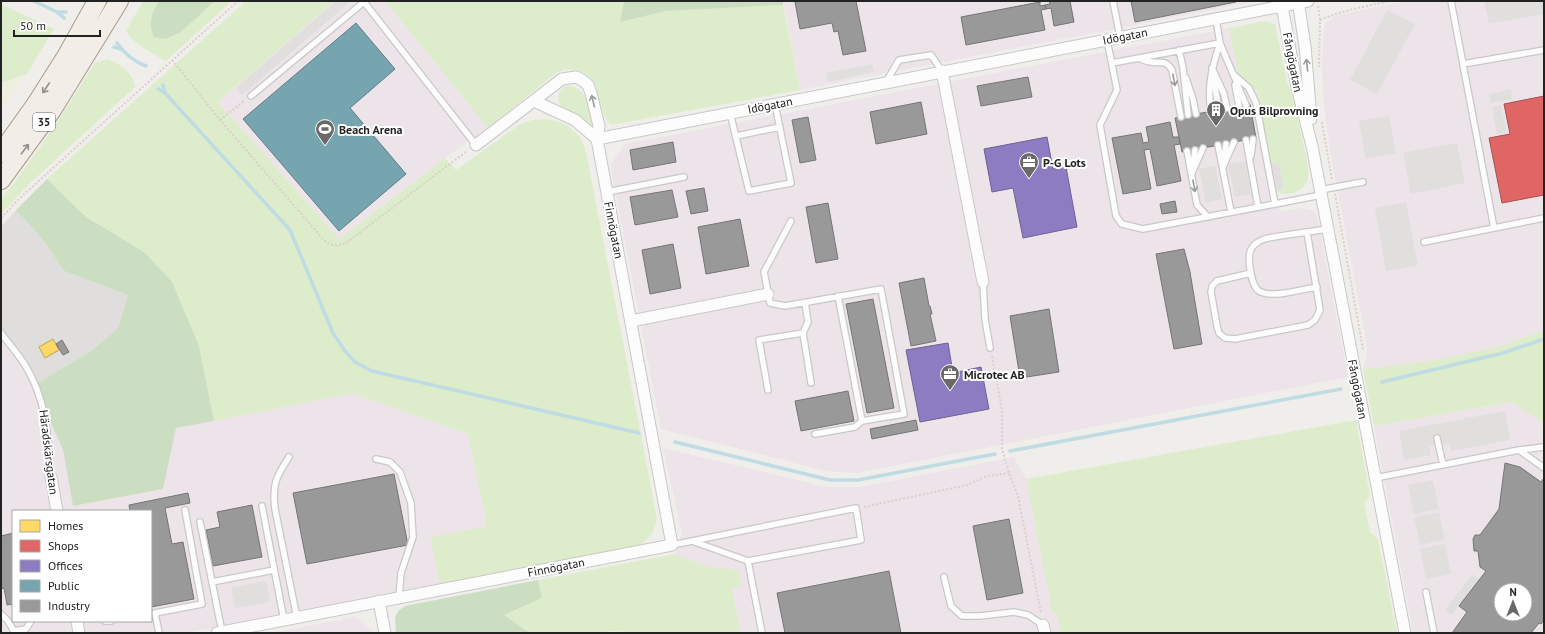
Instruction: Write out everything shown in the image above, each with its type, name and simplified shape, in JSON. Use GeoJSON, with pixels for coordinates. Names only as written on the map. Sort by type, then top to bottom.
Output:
{"type":"FeatureCollection","features":[{"type":"Feature","properties":{"kind":"main road","name":"35"},"geometry":{"type":"LineString","coordinates":[[1,153],[36,104],[67,55],[96,1]]}},
{"type":"Feature","properties":{"kind":"main road","name":"35"},"geometry":{"type":"LineString","coordinates":[[1,180],[52,110],[119,1]]}},
{"type":"Feature","properties":{"kind":"street","name":"Idögatan"},"geometry":{"type":"LineString","coordinates":[[597,139],[1216,19],[1281,3],[1301,2]]}},
{"type":"Feature","properties":{"kind":"street","name":"Fångögatan"},"geometry":{"type":"LineString","coordinates":[[1301,2],[1312,146]]}},
{"type":"Feature","properties":{"kind":"street","name":"Fångögatan"},"geometry":{"type":"LineString","coordinates":[[1281,3],[1297,87],[1312,146],[1405,633]]}},
{"type":"Feature","properties":{"kind":"street"},"geometry":{"type":"LineString","coordinates":[[942,71],[983,282]]}},
{"type":"Feature","properties":{"kind":"street","name":"Finnögatan"},"geometry":{"type":"LineString","coordinates":[[220,633],[672,545],[597,139],[599,126],[588,86],[576,77],[562,79],[476,145]]}},
{"type":"Feature","properties":{"kind":"street"},"geometry":{"type":"LineString","coordinates":[[534,101],[575,120],[597,139]]}},
{"type":"Feature","properties":{"kind":"street"},"geometry":{"type":"LineString","coordinates":[[631,321],[768,294]]}},
{"type":"Feature","properties":{"kind":"street","name":"Häradskärsgatan"},"geometry":{"type":"LineString","coordinates":[[51,477],[57,510]]}},
{"type":"Feature","properties":{"kind":"street"},"geometry":{"type":"LineString","coordinates":[[379,602],[385,633]]}},
{"type":"Feature","properties":{"kind":"street"},"geometry":{"type":"LineString","coordinates":[[77,622],[79,633]]}},
{"type":"Feature","properties":{"kind":"lane"},"geometry":{"type":"LineString","coordinates":[[1113,1],[1120,37]]}},
{"type":"Feature","properties":{"kind":"lane"},"geometry":{"type":"LineString","coordinates":[[1452,1],[1494,228]]}},
{"type":"Feature","properties":{"kind":"lane"},"geometry":{"type":"LineString","coordinates":[[251,96],[364,2],[476,145]]}},
{"type":"Feature","properties":{"kind":"lane"},"geometry":{"type":"LineString","coordinates":[[1216,19],[1220,43],[1246,105]]}},
{"type":"Feature","properties":{"kind":"lane"},"geometry":{"type":"LineString","coordinates":[[1107,40],[1117,90],[1100,125],[1116,216],[1122,224],[1143,229],[1258,208],[1363,182]]}},
{"type":"Feature","properties":{"kind":"lane"},"geometry":{"type":"LineString","coordinates":[[1112,64],[1136,58],[1220,43]]}},
{"type":"Feature","properties":{"kind":"lane"},"geometry":{"type":"LineString","coordinates":[[1211,111],[1209,97],[1212,68],[1220,43]]}},
{"type":"Feature","properties":{"kind":"lane"},"geometry":{"type":"LineString","coordinates":[[1179,50],[1196,114]]}},
{"type":"Feature","properties":{"kind":"lane"},"geometry":{"type":"LineString","coordinates":[[1463,64],[1544,50]]}},
{"type":"Feature","properties":{"kind":"lane"},"geometry":{"type":"LineString","coordinates":[[886,82],[899,60],[931,55],[942,71]]}},
{"type":"Feature","properties":{"kind":"lane"},"geometry":{"type":"LineString","coordinates":[[1136,58],[1168,64],[1172,70],[1180,117]]}},
{"type":"Feature","properties":{"kind":"lane"},"geometry":{"type":"LineString","coordinates":[[1183,68],[1188,116]]}},
{"type":"Feature","properties":{"kind":"lane"},"geometry":{"type":"LineString","coordinates":[[1212,68],[1224,94],[1227,108]]}},
{"type":"Feature","properties":{"kind":"lane"},"geometry":{"type":"LineString","coordinates":[[1212,68],[1219,110]]}},
{"type":"Feature","properties":{"kind":"lane"},"geometry":{"type":"LineString","coordinates":[[1233,74],[1239,106]]}},
{"type":"Feature","properties":{"kind":"lane"},"geometry":{"type":"LineString","coordinates":[[1233,74],[1249,88],[1256,103],[1275,204]]}},
{"type":"Feature","properties":{"kind":"lane"},"geometry":{"type":"LineString","coordinates":[[730,112],[750,191],[791,183],[775,104]]}},
{"type":"Feature","properties":{"kind":"lane"},"geometry":{"type":"LineString","coordinates":[[736,136],[780,127]]}},
{"type":"Feature","properties":{"kind":"lane"},"geometry":{"type":"LineString","coordinates":[[1250,162],[1253,139]]}},
{"type":"Feature","properties":{"kind":"lane"},"geometry":{"type":"LineString","coordinates":[[1246,140],[1258,208]]}},
{"type":"Feature","properties":{"kind":"lane"},"geometry":{"type":"LineString","coordinates":[[1223,168],[1234,142]]}},
{"type":"Feature","properties":{"kind":"lane"},"geometry":{"type":"LineString","coordinates":[[1223,168],[1226,144]]}},
{"type":"Feature","properties":{"kind":"lane"},"geometry":{"type":"LineString","coordinates":[[1218,145],[1231,212]]}},
{"type":"Feature","properties":{"kind":"lane"},"geometry":{"type":"LineString","coordinates":[[1192,173],[1203,148]]}},
{"type":"Feature","properties":{"kind":"lane"},"geometry":{"type":"LineString","coordinates":[[1192,173],[1195,150]]}},
{"type":"Feature","properties":{"kind":"lane"},"geometry":{"type":"LineString","coordinates":[[1187,151],[1197,205],[1208,217]]}},
{"type":"Feature","properties":{"kind":"lane"},"geometry":{"type":"LineString","coordinates":[[607,192],[684,178]]}},
{"type":"Feature","properties":{"kind":"lane"},"geometry":{"type":"LineString","coordinates":[[1424,242],[1544,218]]}},
{"type":"Feature","properties":{"kind":"lane"},"geometry":{"type":"LineString","coordinates":[[791,221],[764,272],[770,303],[785,306],[881,289],[904,414],[862,421],[855,427],[815,434]]}},
{"type":"Feature","properties":{"kind":"lane"},"geometry":{"type":"LineString","coordinates":[[1317,287],[1278,294],[1266,294],[1259,291],[1254,285],[1248,257],[1251,248],[1262,240],[1328,230]]}},
{"type":"Feature","properties":{"kind":"lane"},"geometry":{"type":"LineString","coordinates":[[1251,273],[1217,281],[1212,286],[1211,292],[1217,326],[1219,333],[1225,338],[1235,339],[1308,325],[1316,320],[1320,310],[1307,232]]}},
{"type":"Feature","properties":{"kind":"lane"},"geometry":{"type":"LineString","coordinates":[[983,282],[985,319],[990,348]]}},
{"type":"Feature","properties":{"kind":"lane"},"geometry":{"type":"LineString","coordinates":[[838,296],[862,421]]}},
{"type":"Feature","properties":{"kind":"lane"},"geometry":{"type":"LineString","coordinates":[[805,302],[808,322],[802,333],[811,383]]}},
{"type":"Feature","properties":{"kind":"lane","name":"Häradskärsgatan"},"geometry":{"type":"LineString","coordinates":[[1,333],[24,364],[38,392],[47,424],[51,477]]}},
{"type":"Feature","properties":{"kind":"lane"},"geometry":{"type":"LineString","coordinates":[[768,390],[760,340],[802,333]]}},
{"type":"Feature","properties":{"kind":"lane"},"geometry":{"type":"LineString","coordinates":[[1438,438],[1443,464]]}},
{"type":"Feature","properties":{"kind":"lane"},"geometry":{"type":"LineString","coordinates":[[1375,478],[1519,450],[1544,447]]}},
{"type":"Feature","properties":{"kind":"lane"},"geometry":{"type":"LineString","coordinates":[[1519,450],[1544,468]]}},
{"type":"Feature","properties":{"kind":"lane"},"geometry":{"type":"LineString","coordinates":[[289,456],[277,476],[273,493],[297,618]]}},
{"type":"Feature","properties":{"kind":"lane"},"geometry":{"type":"LineString","coordinates":[[376,459],[390,462],[400,472],[411,503],[413,537],[401,573],[399,598]]}},
{"type":"Feature","properties":{"kind":"lane"},"geometry":{"type":"LineString","coordinates":[[262,506],[284,620]]}},
{"type":"Feature","properties":{"kind":"lane"},"geometry":{"type":"LineString","coordinates":[[672,545],[856,508],[861,540],[748,561],[692,541]]}},
{"type":"Feature","properties":{"kind":"lane"},"geometry":{"type":"LineString","coordinates":[[159,633],[153,614],[202,604],[185,510]]}},
{"type":"Feature","properties":{"kind":"lane"},"geometry":{"type":"LineString","coordinates":[[200,522],[220,633]]}},
{"type":"Feature","properties":{"kind":"lane"},"geometry":{"type":"LineString","coordinates":[[748,561],[762,633]]}},
{"type":"Feature","properties":{"kind":"lane"},"geometry":{"type":"LineString","coordinates":[[212,582],[274,570]]}},
{"type":"Feature","properties":{"kind":"lane"},"geometry":{"type":"LineString","coordinates":[[944,577],[951,606],[962,616],[980,616],[1014,612],[1028,615],[1044,629]]}},
{"type":"Feature","properties":{"kind":"lane"},"geometry":{"type":"LineString","coordinates":[[1426,592],[1434,633]]}},
{"type":"Feature","properties":{"kind":"lane"},"geometry":{"type":"LineString","coordinates":[[1,614],[8,621],[15,632],[26,629],[30,622]]}},
{"type":"Feature","properties":{"kind":"path"},"geometry":{"type":"LineString","coordinates":[[1,218],[20,198],[238,1]]}},
{"type":"Feature","properties":{"kind":"path"},"geometry":{"type":"LineString","coordinates":[[1320,20],[1330,15],[1352,9],[1391,1]]}},
{"type":"Feature","properties":{"kind":"path"},"geometry":{"type":"LineString","coordinates":[[172,60],[220,120],[323,239],[330,245],[339,246],[346,243],[476,145]]}},
{"type":"Feature","properties":{"kind":"path"},"geometry":{"type":"LineString","coordinates":[[220,120],[251,96]]}},
{"type":"Feature","properties":{"kind":"path"},"geometry":{"type":"LineString","coordinates":[[990,348],[1002,410],[1002,449],[1018,496],[1044,629]]}},
{"type":"Feature","properties":{"kind":"path"},"geometry":{"type":"LineString","coordinates":[[856,508],[967,485],[987,476],[1009,473]]}},
{"type":"Feature","properties":{"kind":"shaded area"},"geometry":{"type":"Polygon","coordinates":[[[334,1],[385,1],[488,128],[445,158],[339,239],[218,102],[334,1]]]}},
{"type":"Feature","properties":{"kind":"shaded area"},"geometry":{"type":"Polygon","coordinates":[[[336,1],[351,1],[242,95],[236,88],[336,1]]]}},
{"type":"Feature","properties":{"kind":"shaded area"},"geometry":{"type":"Polygon","coordinates":[[[783,1],[1259,1],[800,90],[783,1]]]}},
{"type":"Feature","properties":{"kind":"shaded area"},"geometry":{"type":"Polygon","coordinates":[[[1405,1],[1544,1],[1544,330],[1501,346],[1436,360],[1363,369],[1367,355],[1367,345],[1329,145],[1323,97],[1322,64],[1324,29],[1325,24],[1335,16],[1405,1]]]}},
{"type":"Feature","properties":{"kind":"shaded area"},"geometry":{"type":"Polygon","coordinates":[[[1484,1],[1544,1],[1544,14],[1489,24],[1484,1]]]}},
{"type":"Feature","properties":{"kind":"shaded area"},"geometry":{"type":"Polygon","coordinates":[[[1387,10],[1415,24],[1377,94],[1350,80],[1387,10]]]}},
{"type":"Feature","properties":{"kind":"shaded area"},"geometry":{"type":"Polygon","coordinates":[[[1229,28],[1238,76],[1257,91],[1271,164],[1284,189],[1276,191],[1280,212],[1301,208],[1311,210],[1317,215],[1348,377],[857,473],[826,471],[661,429],[610,165],[625,144],[1229,28]]]}},
{"type":"Feature","properties":{"kind":"shaded area"},"geometry":{"type":"Polygon","coordinates":[[[872,64],[874,72],[828,82],[826,73],[872,64]]]}},
{"type":"Feature","properties":{"kind":"shaded area"},"geometry":{"type":"Polygon","coordinates":[[[1511,89],[1512,99],[1491,103],[1489,94],[1511,89]]]}},
{"type":"Feature","properties":{"kind":"shaded area"},"geometry":{"type":"Polygon","coordinates":[[[1501,105],[1507,132],[1497,134],[1492,107],[1501,105]]]}},
{"type":"Feature","properties":{"kind":"shaded area"},"geometry":{"type":"Polygon","coordinates":[[[1389,116],[1396,153],[1365,158],[1359,121],[1389,116]]]}},
{"type":"Feature","properties":{"kind":"shaded area"},"geometry":{"type":"Polygon","coordinates":[[[1457,143],[1465,183],[1411,194],[1403,153],[1457,143]]]}},
{"type":"Feature","properties":{"kind":"shaded area"},"geometry":{"type":"Polygon","coordinates":[[[1245,161],[1251,194],[1235,197],[1228,164],[1245,161]]]}},
{"type":"Feature","properties":{"kind":"shaded area"},"geometry":{"type":"Polygon","coordinates":[[[1279,163],[1284,189],[1276,191],[1271,164],[1279,163]]]}},
{"type":"Feature","properties":{"kind":"shaded area"},"geometry":{"type":"Polygon","coordinates":[[[1215,166],[1222,199],[1206,203],[1199,169],[1215,166]]]}},
{"type":"Feature","properties":{"kind":"shaded area"},"geometry":{"type":"Polygon","coordinates":[[[1406,202],[1418,265],[1386,271],[1375,208],[1406,202]]]}},
{"type":"Feature","properties":{"kind":"shaded area"},"geometry":{"type":"Polygon","coordinates":[[[16,210],[43,240],[64,271],[128,295],[118,328],[91,351],[34,385],[1,339],[1,227],[16,210]]]}},
{"type":"Feature","properties":{"kind":"shaded area"},"geometry":{"type":"Polygon","coordinates":[[[1,339],[34,385],[63,450],[73,506],[163,489],[176,427],[353,393],[468,434],[487,526],[430,537],[440,584],[186,633],[1,633],[1,339]]]}},
{"type":"Feature","properties":{"kind":"shaded area"},"geometry":{"type":"Polygon","coordinates":[[[1513,402],[1544,423],[1544,633],[1413,633],[1374,426],[1513,402]]]}},
{"type":"Feature","properties":{"kind":"shaded area"},"geometry":{"type":"Polygon","coordinates":[[[1505,411],[1510,440],[1451,451],[1449,443],[1429,446],[1431,455],[1404,460],[1399,431],[1505,411]]]}},
{"type":"Feature","properties":{"kind":"shaded area"},"geometry":{"type":"Polygon","coordinates":[[[663,448],[827,487],[860,487],[1014,457],[1026,479],[1052,611],[1057,614],[1061,633],[741,633],[732,588],[738,571],[705,566],[675,554],[682,532],[663,448]]]}},
{"type":"Feature","properties":{"kind":"shaded area"},"geometry":{"type":"Polygon","coordinates":[[[1433,480],[1439,509],[1414,514],[1408,485],[1433,480]]]}},
{"type":"Feature","properties":{"kind":"shaded area"},"geometry":{"type":"Polygon","coordinates":[[[1439,512],[1445,540],[1420,545],[1414,517],[1439,512]]]}},
{"type":"Feature","properties":{"kind":"shaded area"},"geometry":{"type":"Polygon","coordinates":[[[1445,544],[1451,574],[1426,579],[1420,549],[1445,544]]]}},
{"type":"Feature","properties":{"kind":"shaded area"},"geometry":{"type":"Polygon","coordinates":[[[1472,574],[1479,579],[1452,615],[1445,610],[1472,574]]]}},
{"type":"Feature","properties":{"kind":"shaded area"},"geometry":{"type":"Polygon","coordinates":[[[266,581],[270,602],[235,608],[231,588],[266,581]]]}},
{"type":"Feature","properties":{"kind":"shaded area"},"geometry":{"type":"Polygon","coordinates":[[[355,617],[375,633],[270,633],[355,617]]]}},
{"type":"Feature","properties":{"kind":"green space"},"geometry":{"type":"Polygon","coordinates":[[[143,1],[159,1],[153,10],[181,32],[215,1],[232,1],[166,61],[138,44],[126,31],[143,1]]]}},
{"type":"Feature","properties":{"kind":"green space"},"geometry":{"type":"Polygon","coordinates":[[[159,1],[215,1],[181,32],[166,39],[154,37],[151,27],[154,9],[159,1]]]}},
{"type":"Feature","properties":{"kind":"green space"},"geometry":{"type":"Polygon","coordinates":[[[246,1],[334,1],[218,102],[339,239],[445,158],[456,170],[519,125],[536,120],[553,120],[562,123],[576,133],[586,152],[657,518],[652,533],[640,545],[440,584],[430,537],[487,526],[468,434],[353,393],[214,421],[199,346],[144,252],[86,217],[47,179],[246,1]]]}},
{"type":"Feature","properties":{"kind":"green space"},"geometry":{"type":"Polygon","coordinates":[[[385,1],[624,1],[620,22],[666,11],[783,5],[800,90],[610,124],[603,112],[595,84],[591,78],[587,74],[577,70],[562,70],[557,72],[488,128],[385,1]]]}},
{"type":"Feature","properties":{"kind":"green space"},"geometry":{"type":"Polygon","coordinates":[[[624,1],[783,1],[783,5],[666,11],[620,22],[624,1]]]}},
{"type":"Feature","properties":{"kind":"green space"},"geometry":{"type":"Polygon","coordinates":[[[1,4],[54,29],[27,74],[1,83],[1,4]]]}},
{"type":"Feature","properties":{"kind":"green space"},"geometry":{"type":"Polygon","coordinates":[[[1265,21],[1275,24],[1288,86],[1292,88],[1309,172],[1307,182],[1302,188],[1287,194],[1276,191],[1284,189],[1279,163],[1271,164],[1257,91],[1238,76],[1229,28],[1265,21]]]}},
{"type":"Feature","properties":{"kind":"green space"},"geometry":{"type":"Polygon","coordinates":[[[107,59],[116,63],[129,73],[135,87],[29,184],[1,214],[1,199],[54,127],[95,63],[107,59]]]}},
{"type":"Feature","properties":{"kind":"green space"},"geometry":{"type":"Polygon","coordinates":[[[27,74],[1,110],[1,83],[27,74]]]}},
{"type":"Feature","properties":{"kind":"green space"},"geometry":{"type":"Polygon","coordinates":[[[567,86],[574,87],[583,93],[590,110],[593,123],[592,127],[576,114],[560,105],[560,91],[567,86]]]}},
{"type":"Feature","properties":{"kind":"green space"},"geometry":{"type":"Polygon","coordinates":[[[47,179],[86,217],[144,252],[172,282],[199,346],[214,421],[176,428],[163,489],[73,506],[63,450],[34,385],[91,351],[118,328],[128,295],[64,271],[43,240],[16,210],[47,179]]]}},
{"type":"Feature","properties":{"kind":"green space"},"geometry":{"type":"Polygon","coordinates":[[[1544,330],[1544,423],[1512,402],[1374,426],[1363,369],[1436,360],[1501,346],[1544,330]]]}},
{"type":"Feature","properties":{"kind":"green space"},"geometry":{"type":"Polygon","coordinates":[[[1356,420],[1370,496],[1364,502],[1370,532],[1378,539],[1397,633],[1061,633],[1057,614],[1052,612],[1026,479],[1356,420]]]}},
{"type":"Feature","properties":{"kind":"green space"},"geometry":{"type":"Polygon","coordinates":[[[675,554],[705,566],[738,570],[742,586],[732,589],[741,633],[654,633],[611,631],[603,633],[530,633],[504,615],[542,598],[538,580],[675,554]]]}},
{"type":"Feature","properties":{"kind":"green space"},"geometry":{"type":"Polygon","coordinates":[[[538,580],[542,598],[504,615],[530,633],[396,633],[395,617],[399,610],[405,606],[538,580]]]}},
{"type":"Feature","properties":{"kind":"building: Homes"},"geometry":{"type":"Polygon","coordinates":[[[53,339],[59,350],[45,358],[39,347],[53,339]]]}},
{"type":"Feature","properties":{"kind":"building: Shops"},"geometry":{"type":"Polygon","coordinates":[[[1544,96],[1544,195],[1502,203],[1489,138],[1510,134],[1504,104],[1544,96]]]}},
{"type":"Feature","properties":{"kind":"building: Offices","name":"P-G Lots"},"geometry":{"type":"Polygon","coordinates":[[[1047,137],[1053,169],[1066,167],[1077,227],[1023,238],[1013,188],[992,192],[984,149],[1047,137]]]}},
{"type":"Feature","properties":{"kind":"building: Offices","name":"Microtec AB"},"geometry":{"type":"Polygon","coordinates":[[[948,343],[953,373],[981,367],[989,409],[920,422],[906,350],[948,343]]]}},
{"type":"Feature","properties":{"kind":"building: Public","name":"Beach Arena"},"geometry":{"type":"Polygon","coordinates":[[[356,23],[395,69],[350,108],[406,174],[339,231],[243,119],[356,23]]]}},
{"type":"Feature","properties":{"kind":"building: Industry"},"geometry":{"type":"Polygon","coordinates":[[[856,1],[866,51],[843,55],[838,31],[834,32],[832,23],[800,29],[795,2],[856,1]]]}},
{"type":"Feature","properties":{"kind":"building: Industry"},"geometry":{"type":"Polygon","coordinates":[[[1049,1],[1070,1],[1074,22],[1054,26],[1051,8],[1046,9],[1045,5],[1050,4],[1049,1]]]}},
{"type":"Feature","properties":{"kind":"building: Industry"},"geometry":{"type":"Polygon","coordinates":[[[1131,1],[1235,1],[1236,2],[1135,22],[1131,1]]]}},
{"type":"Feature","properties":{"kind":"building: Industry"},"geometry":{"type":"Polygon","coordinates":[[[1040,2],[1040,6],[1045,5],[1046,9],[1041,10],[1045,30],[966,45],[961,17],[1040,2]]]}},
{"type":"Feature","properties":{"kind":"building: Industry"},"geometry":{"type":"Polygon","coordinates":[[[1028,77],[1032,97],[981,106],[977,86],[1028,77]]]}},
{"type":"Feature","properties":{"kind":"building: Industry"},"geometry":{"type":"Polygon","coordinates":[[[921,102],[927,134],[876,144],[870,112],[921,102]]]}},
{"type":"Feature","properties":{"kind":"building: Industry","name":"Opus Bilprovning"},"geometry":{"type":"Polygon","coordinates":[[[1250,104],[1256,138],[1182,152],[1175,118],[1250,104]]]}},
{"type":"Feature","properties":{"kind":"building: Industry"},"geometry":{"type":"Polygon","coordinates":[[[808,117],[816,160],[800,163],[792,120],[808,117]]]}},
{"type":"Feature","properties":{"kind":"building: Industry"},"geometry":{"type":"Polygon","coordinates":[[[1170,122],[1173,137],[1179,137],[1180,144],[1174,145],[1181,181],[1157,186],[1150,149],[1144,150],[1151,189],[1123,194],[1112,138],[1141,133],[1143,143],[1149,142],[1146,127],[1170,122]]]}},
{"type":"Feature","properties":{"kind":"building: Industry"},"geometry":{"type":"Polygon","coordinates":[[[673,142],[676,162],[633,170],[630,150],[673,142]]]}},
{"type":"Feature","properties":{"kind":"building: Industry"},"geometry":{"type":"Polygon","coordinates":[[[704,188],[708,211],[691,214],[686,191],[704,188]]]}},
{"type":"Feature","properties":{"kind":"building: Industry"},"geometry":{"type":"Polygon","coordinates":[[[672,190],[678,217],[635,225],[630,197],[672,190]]]}},
{"type":"Feature","properties":{"kind":"building: Industry"},"geometry":{"type":"Polygon","coordinates":[[[1175,201],[1177,212],[1162,214],[1160,204],[1175,201]]]}},
{"type":"Feature","properties":{"kind":"building: Industry"},"geometry":{"type":"Polygon","coordinates":[[[828,203],[838,259],[816,263],[806,207],[828,203]]]}},
{"type":"Feature","properties":{"kind":"building: Industry"},"geometry":{"type":"Polygon","coordinates":[[[740,219],[749,266],[706,274],[698,227],[740,219]]]}},
{"type":"Feature","properties":{"kind":"building: Industry"},"geometry":{"type":"Polygon","coordinates":[[[673,244],[681,288],[650,294],[642,250],[673,244]]]}},
{"type":"Feature","properties":{"kind":"building: Industry"},"geometry":{"type":"Polygon","coordinates":[[[1184,249],[1190,272],[1202,344],[1174,349],[1156,254],[1184,249]]]}},
{"type":"Feature","properties":{"kind":"building: Industry"},"geometry":{"type":"Polygon","coordinates":[[[924,278],[936,341],[911,346],[899,283],[924,278]]]}},
{"type":"Feature","properties":{"kind":"building: Industry"},"geometry":{"type":"Polygon","coordinates":[[[873,299],[894,408],[867,413],[846,304],[873,299]]]}},
{"type":"Feature","properties":{"kind":"building: Industry"},"geometry":{"type":"Polygon","coordinates":[[[1049,309],[1059,372],[1020,378],[1010,316],[1049,309]]]}},
{"type":"Feature","properties":{"kind":"building: Industry"},"geometry":{"type":"Polygon","coordinates":[[[62,340],[69,352],[63,355],[56,344],[62,340]]]}},
{"type":"Feature","properties":{"kind":"building: Industry"},"geometry":{"type":"Polygon","coordinates":[[[848,391],[854,421],[801,431],[795,401],[848,391]]]}},
{"type":"Feature","properties":{"kind":"building: Industry"},"geometry":{"type":"Polygon","coordinates":[[[916,420],[918,430],[872,439],[870,429],[916,420]]]}},
{"type":"Feature","properties":{"kind":"building: Industry"},"geometry":{"type":"Polygon","coordinates":[[[1505,463],[1520,467],[1541,482],[1544,478],[1544,620],[1541,624],[1539,623],[1531,633],[1452,633],[1467,612],[1459,606],[1486,571],[1480,567],[1478,551],[1474,551],[1473,539],[1475,535],[1480,535],[1499,509],[1505,463]]]}},
{"type":"Feature","properties":{"kind":"building: Industry"},"geometry":{"type":"Polygon","coordinates":[[[394,474],[408,545],[307,564],[293,493],[394,474]]]}},
{"type":"Feature","properties":{"kind":"building: Industry"},"geometry":{"type":"Polygon","coordinates":[[[188,493],[190,503],[165,508],[172,544],[183,542],[194,599],[152,607],[152,510],[130,510],[129,505],[188,493]]]}},
{"type":"Feature","properties":{"kind":"building: Industry"},"geometry":{"type":"Polygon","coordinates":[[[252,505],[262,557],[213,566],[206,530],[220,527],[217,512],[252,505]]]}},
{"type":"Feature","properties":{"kind":"building: Industry"},"geometry":{"type":"Polygon","coordinates":[[[1009,519],[1023,593],[987,600],[973,526],[1009,519]]]}},
{"type":"Feature","properties":{"kind":"building: Industry"},"geometry":{"type":"Polygon","coordinates":[[[12,533],[12,604],[7,605],[4,588],[1,589],[1,536],[12,533]]]}},
{"type":"Feature","properties":{"kind":"building: Industry"},"geometry":{"type":"Polygon","coordinates":[[[889,571],[901,633],[785,633],[777,593],[889,571]]]}},
{"type":"Feature","properties":{"kind":"waterway"},"geometry":{"type":"LineString","coordinates":[[34,1],[57,12],[66,12]]}},
{"type":"Feature","properties":{"kind":"waterway"},"geometry":{"type":"LineString","coordinates":[[57,12],[64,18]]}},
{"type":"Feature","properties":{"kind":"waterway"},"geometry":{"type":"LineString","coordinates":[[117,43],[130,57],[146,66]]}},
{"type":"Feature","properties":{"kind":"waterway"},"geometry":{"type":"LineString","coordinates":[[114,47],[121,49]]}},
{"type":"Feature","properties":{"kind":"waterway"},"geometry":{"type":"LineString","coordinates":[[163,85],[165,93]]}},
{"type":"Feature","properties":{"kind":"waterway"},"geometry":{"type":"LineString","coordinates":[[158,89],[165,93],[290,230],[333,333],[345,351],[355,362],[372,371],[639,433]]}},
{"type":"Feature","properties":{"kind":"waterway"},"geometry":{"type":"LineString","coordinates":[[1382,382],[1503,353],[1544,339]]}},
{"type":"Feature","properties":{"kind":"waterway"},"geometry":{"type":"LineString","coordinates":[[1010,451],[1341,389]]}},
{"type":"Feature","properties":{"kind":"waterway"},"geometry":{"type":"LineString","coordinates":[[675,442],[830,480],[858,480],[995,454]]}},
{"type":"Feature","properties":{"kind":"place","name":"Opus Bilprovning"},"geometry":{"type":"Point","coordinates":[1216,127]}},
{"type":"Feature","properties":{"kind":"place","name":"Beach Arena"},"geometry":{"type":"Point","coordinates":[325,146]}},
{"type":"Feature","properties":{"kind":"place","name":"P-G Lots"},"geometry":{"type":"Point","coordinates":[1029,179]}},
{"type":"Feature","properties":{"kind":"place","name":"Microtec AB"},"geometry":{"type":"Point","coordinates":[950,391]}}]}
